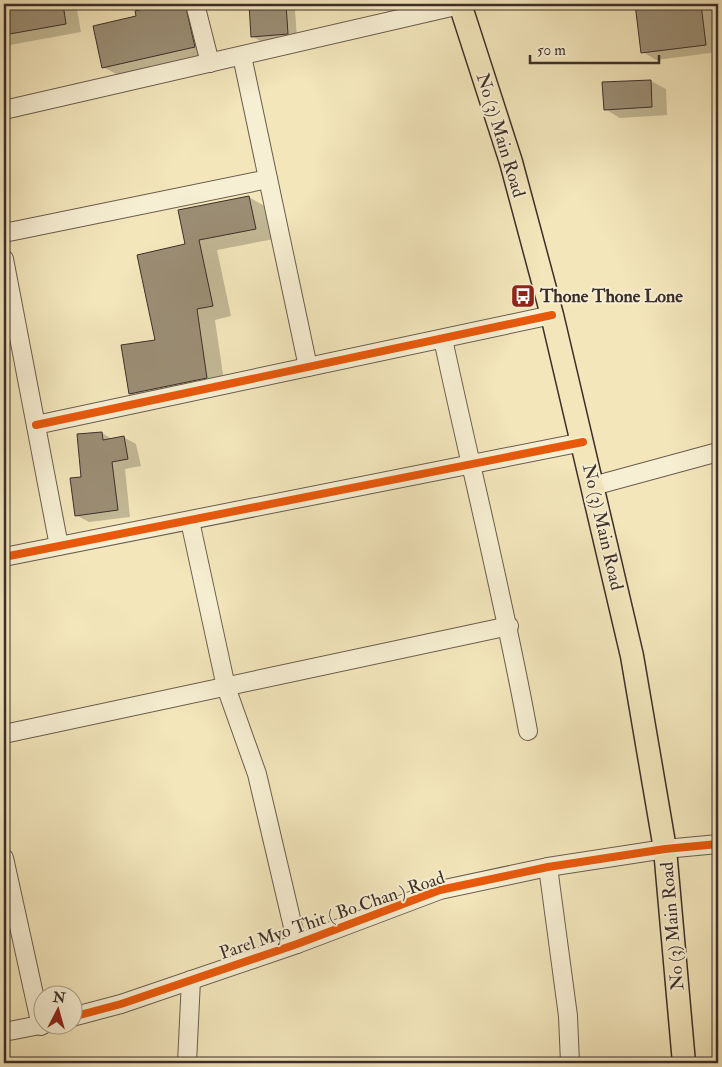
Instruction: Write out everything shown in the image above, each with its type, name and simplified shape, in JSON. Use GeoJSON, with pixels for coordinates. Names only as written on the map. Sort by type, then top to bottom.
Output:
{"type":"FeatureCollection","features":[{"type":"Feature","properties":{"kind":"main road","name":"No (3) Main Road"},"geometry":{"type":"LineString","coordinates":[[460,4],[511,162],[552,315],[632,656],[665,849],[684,1063]]}},
{"type":"Feature","properties":{"kind":"street"},"geometry":{"type":"LineString","coordinates":[[195,4],[210,63]]}},
{"type":"Feature","properties":{"kind":"street"},"geometry":{"type":"LineString","coordinates":[[4,110],[460,4]]}},
{"type":"Feature","properties":{"kind":"street"},"geometry":{"type":"LineString","coordinates":[[242,56],[308,367]]}},
{"type":"Feature","properties":{"kind":"street"},"geometry":{"type":"LineString","coordinates":[[4,233],[268,179]]}},
{"type":"Feature","properties":{"kind":"street"},"geometry":{"type":"LineString","coordinates":[[4,259],[59,546]]}},
{"type":"Feature","properties":{"kind":"street"},"geometry":{"type":"LineString","coordinates":[[36,425],[552,315]]}},
{"type":"Feature","properties":{"kind":"street"},"geometry":{"type":"LineString","coordinates":[[443,339],[470,466],[509,626],[528,731]]}},
{"type":"Feature","properties":{"kind":"street"},"geometry":{"type":"LineString","coordinates":[[4,557],[470,466],[583,442]]}},
{"type":"Feature","properties":{"kind":"street"},"geometry":{"type":"LineString","coordinates":[[593,486],[718,452]]}},
{"type":"Feature","properties":{"kind":"street"},"geometry":{"type":"LineString","coordinates":[[190,521],[226,686],[256,774],[297,944]]}},
{"type":"Feature","properties":{"kind":"street"},"geometry":{"type":"LineString","coordinates":[[4,734],[509,626]]}},
{"type":"Feature","properties":{"kind":"street","name":"Parel Myo Thit ( Bo Chan ) Road"},"geometry":{"type":"LineString","coordinates":[[82,1014],[120,1004],[297,944],[440,890],[548,868],[665,849],[718,844]]}},
{"type":"Feature","properties":{"kind":"street"},"geometry":{"type":"LineString","coordinates":[[4,858],[33,984]]}},
{"type":"Feature","properties":{"kind":"street"},"geometry":{"type":"LineString","coordinates":[[548,868],[568,1016],[570,1063]]}},
{"type":"Feature","properties":{"kind":"street"},"geometry":{"type":"LineString","coordinates":[[187,1063],[191,980]]}},
{"type":"Feature","properties":{"kind":"street"},"geometry":{"type":"LineString","coordinates":[[4,1032],[32,1027]]}},
{"type":"Feature","properties":{"kind":"building"},"geometry":{"type":"Polygon","coordinates":[[[4,4],[63,4],[66,24],[4,35],[4,4]]]}},
{"type":"Feature","properties":{"kind":"building"},"geometry":{"type":"Polygon","coordinates":[[[163,4],[185,4],[195,47],[102,68],[93,26],[136,16],[135,11],[163,4]]]}},
{"type":"Feature","properties":{"kind":"building"},"geometry":{"type":"Polygon","coordinates":[[[249,4],[286,4],[288,34],[251,37],[249,4]]]}},
{"type":"Feature","properties":{"kind":"building"},"geometry":{"type":"Polygon","coordinates":[[[635,4],[701,4],[706,45],[641,53],[635,4]]]}},
{"type":"Feature","properties":{"kind":"building"},"geometry":{"type":"Polygon","coordinates":[[[651,80],[652,107],[604,110],[602,82],[651,80]]]}},
{"type":"Feature","properties":{"kind":"building"},"geometry":{"type":"Polygon","coordinates":[[[249,196],[256,229],[199,240],[213,306],[197,309],[207,378],[129,394],[121,345],[155,340],[137,255],[185,244],[178,210],[249,196]]]}},
{"type":"Feature","properties":{"kind":"building"},"geometry":{"type":"Polygon","coordinates":[[[102,432],[103,440],[124,436],[128,459],[112,462],[118,510],[75,516],[70,478],[81,477],[77,434],[102,432]]]}},
{"type":"Feature","properties":{"kind":"cycle path"},"geometry":{"type":"LineString","coordinates":[[36,425],[552,315]]}},
{"type":"Feature","properties":{"kind":"cycle path"},"geometry":{"type":"LineString","coordinates":[[4,557],[583,442]]}},
{"type":"Feature","properties":{"kind":"cycle path"},"geometry":{"type":"LineString","coordinates":[[82,1014],[121,1004],[297,944],[440,890],[548,867],[665,849],[718,844]]}},
{"type":"Feature","properties":{"kind":"place","name":"Thone Thone Lone"},"geometry":{"type":"Point","coordinates":[523,296]}}]}
